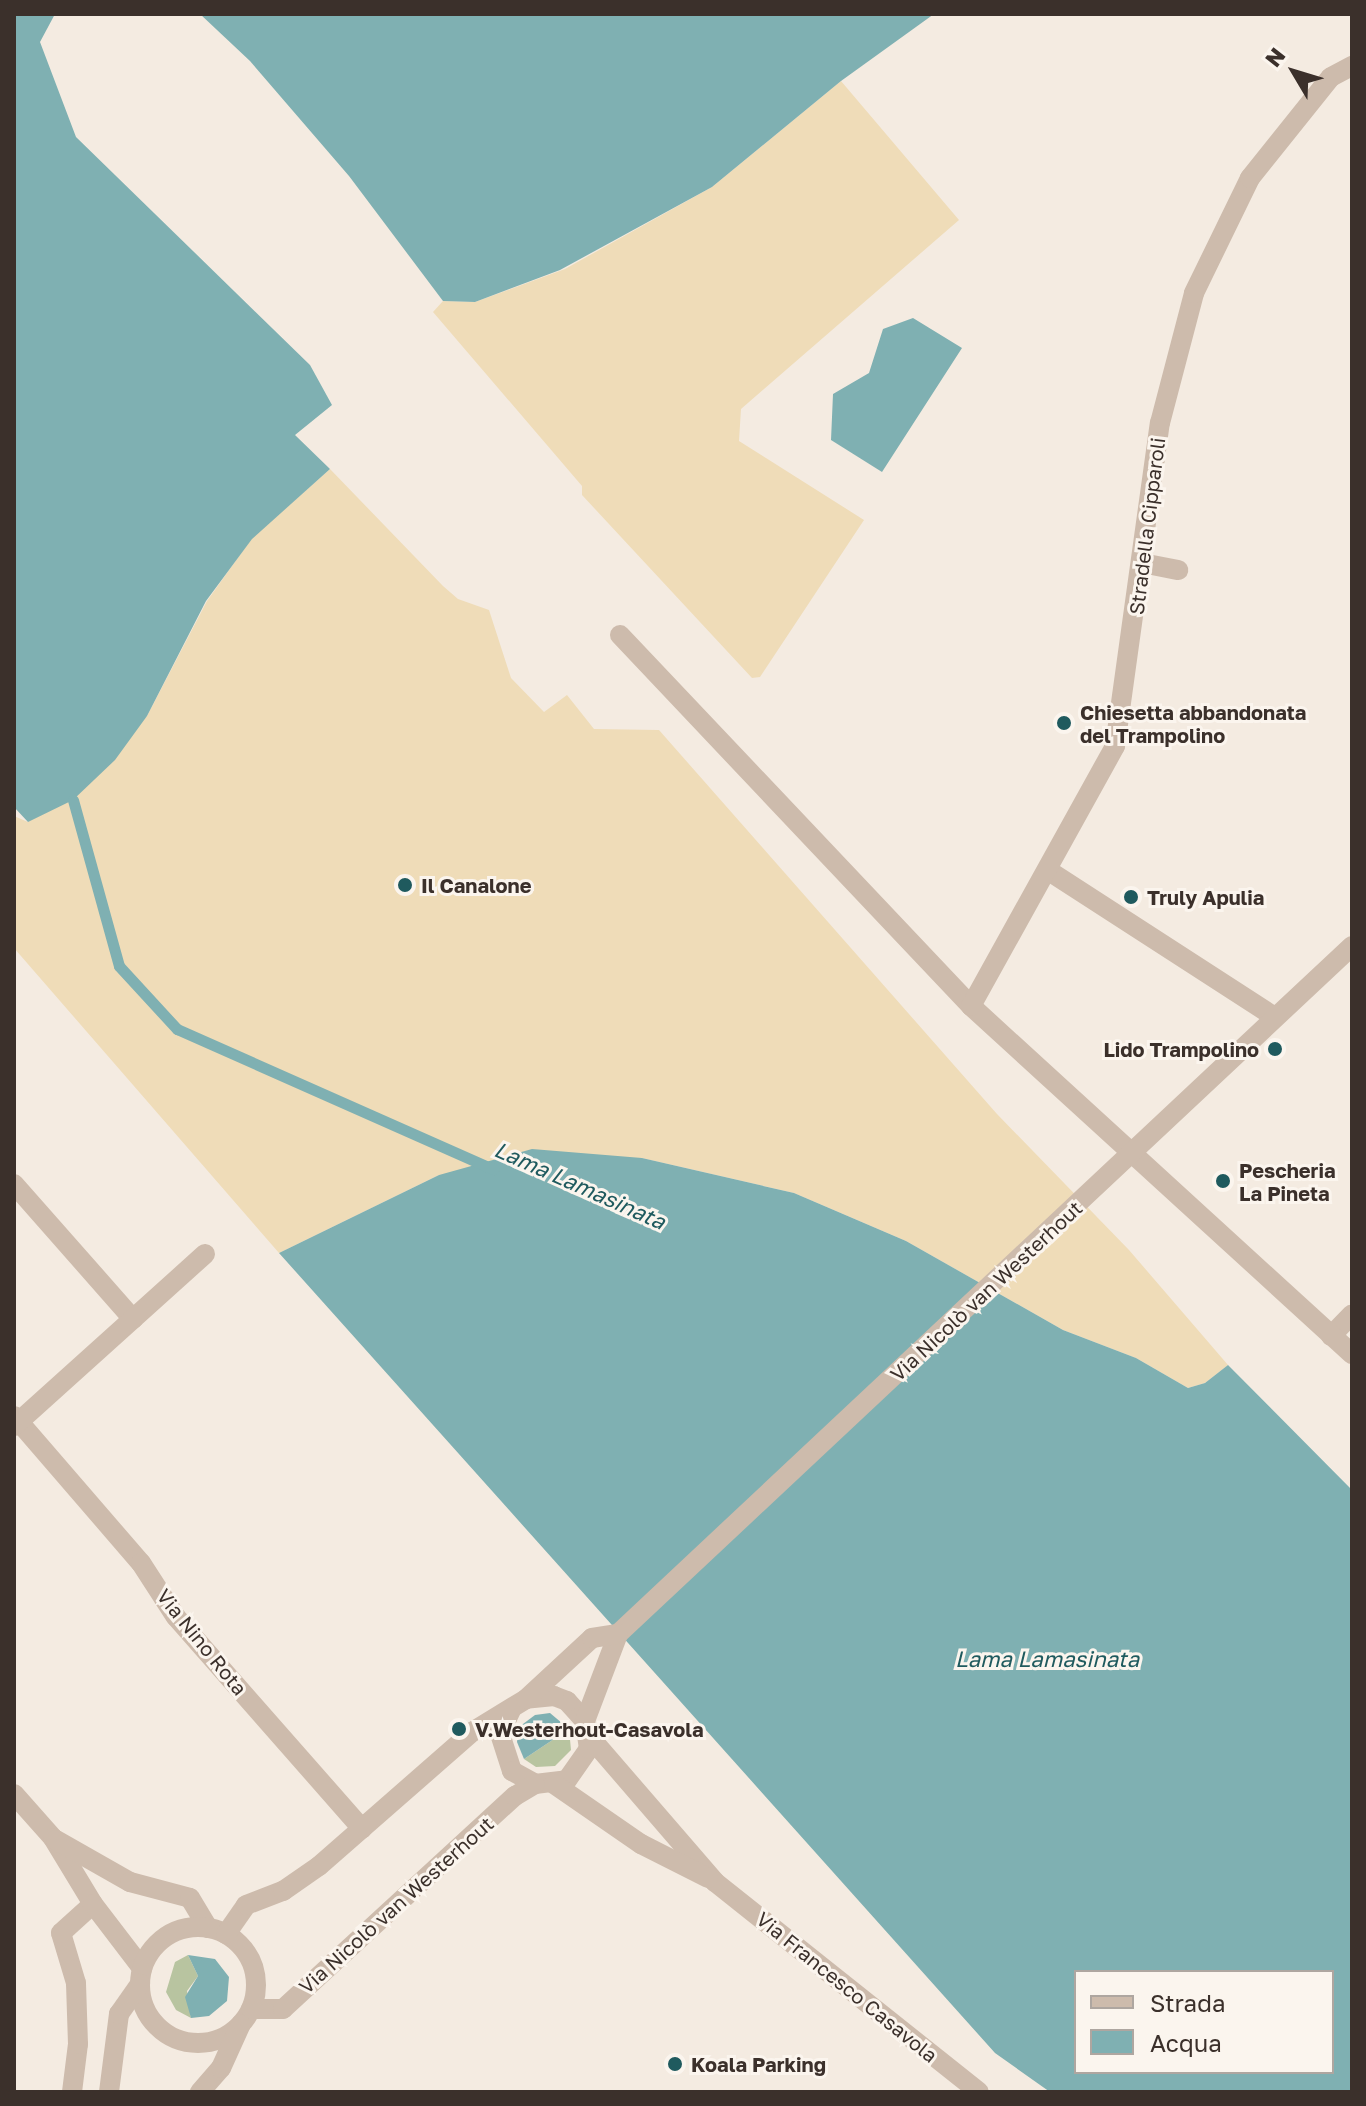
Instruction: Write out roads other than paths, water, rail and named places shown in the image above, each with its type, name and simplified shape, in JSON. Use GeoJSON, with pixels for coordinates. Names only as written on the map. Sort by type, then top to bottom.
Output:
{"type":"FeatureCollection","features":[{"type":"Feature","properties":{"kind":"street","name":"Stradella Cipparoli"},"geometry":{"type":"LineString","coordinates":[[971,1006],[1049,871],[1115,746],[1160,423],[1194,293],[1250,178],[1331,77],[1352,66]]}},
{"type":"Feature","properties":{"kind":"street"},"geometry":{"type":"LineString","coordinates":[[1142,563],[1178,570]]}},
{"type":"Feature","properties":{"kind":"street"},"geometry":{"type":"LineString","coordinates":[[620,635],[971,1006],[1132,1152],[1166,1188],[1352,1354]]}},
{"type":"Feature","properties":{"kind":"street"},"geometry":{"type":"LineString","coordinates":[[1049,871],[1273,1016]]}},
{"type":"Feature","properties":{"kind":"street","name":"Via Nicolò van Westerhout"},"geometry":{"type":"LineString","coordinates":[[14,1794],[53,1838],[141,1976],[149,2018],[177,2040],[212,2042],[246,2016],[283,2009],[515,1796],[545,1784],[584,1761],[587,1728],[618,1634],[1114,1172],[1273,1016],[1352,946]]}},
{"type":"Feature","properties":{"kind":"street"},"geometry":{"type":"LineString","coordinates":[[14,1184],[133,1319]]}},
{"type":"Feature","properties":{"kind":"street"},"geometry":{"type":"LineString","coordinates":[[16,1421],[205,1254]]}},
{"type":"Feature","properties":{"kind":"street"},"geometry":{"type":"LineString","coordinates":[[1331,1336],[1352,1314]]}},
{"type":"Feature","properties":{"kind":"street","name":"Via Nino Rota"},"geometry":{"type":"LineString","coordinates":[[16,1421],[141,1563],[176,1617],[362,1829]]}},
{"type":"Feature","properties":{"kind":"street","name":"Via Nicolò van Westerhout"},"geometry":{"type":"LineString","coordinates":[[217,1931],[246,1905],[283,1891],[362,1829],[472,1732],[518,1704],[592,1638],[618,1634]]}},
{"type":"Feature","properties":{"kind":"street"},"geometry":{"type":"LineString","coordinates":[[545,1784],[504,1760],[500,1734],[518,1704],[554,1696],[578,1709],[587,1728]]}},
{"type":"Feature","properties":{"kind":"street","name":"Via Francesco Casavola"},"geometry":{"type":"LineString","coordinates":[[587,1728],[715,1882],[971,2090]]}},
{"type":"Feature","properties":{"kind":"street","name":"Via Francesco Casavola"},"geometry":{"type":"LineString","coordinates":[[545,1784],[641,1844],[715,1882]]}},
{"type":"Feature","properties":{"kind":"street","name":"Via Nicolò van Westerhout"},"geometry":{"type":"LineString","coordinates":[[53,1838],[130,1882],[190,1898],[217,1931],[250,1959],[255,1984],[246,2016]]}},
{"type":"Feature","properties":{"kind":"street"},"geometry":{"type":"LineString","coordinates":[[72,2092],[78,2044],[76,1983],[61,1933],[93,1904]]}},
{"type":"Feature","properties":{"kind":"street"},"geometry":{"type":"LineString","coordinates":[[109,2092],[119,2014],[150,1953],[175,1932],[217,1931]]}},
{"type":"Feature","properties":{"kind":"street"},"geometry":{"type":"LineString","coordinates":[[200,2092],[221,2068],[246,2016]]}},
{"type":"Feature","properties":{"kind":"water"},"geometry":{"type":"Polygon","coordinates":[[[14,14],[55,14],[40,42],[76,137],[310,365],[332,405],[295,435],[330,469],[252,539],[206,601],[147,716],[115,760],[73,800],[28,822],[14,807],[14,14]]]}},
{"type":"Feature","properties":{"kind":"water"},"geometry":{"type":"Polygon","coordinates":[[[200,14],[934,14],[841,81],[712,187],[560,270],[475,302],[443,301],[349,176],[250,61],[200,14]]]}},
{"type":"Feature","properties":{"kind":"water"},"geometry":{"type":"Polygon","coordinates":[[[913,318],[962,348],[882,472],[831,440],[833,394],[869,373],[883,329],[913,318]]]}},
{"type":"Feature","properties":{"kind":"water","name":"Lama Lamasinata"},"geometry":{"type":"Polygon","coordinates":[[[532,1149],[642,1158],[794,1193],[906,1241],[1063,1330],[1136,1358],[1188,1388],[1205,1383],[1228,1365],[1352,1490],[1352,2092],[1050,2092],[995,2053],[279,1253],[439,1175],[532,1149]]]}},
{"type":"Feature","properties":{"kind":"water"},"geometry":{"type":"Polygon","coordinates":[[[550,1713],[569,1729],[524,1759],[517,1742],[519,1727],[535,1715],[550,1713]]]}},
{"type":"Feature","properties":{"kind":"water"},"geometry":{"type":"Polygon","coordinates":[[[188,1955],[215,1959],[229,1977],[227,2001],[209,2016],[191,2018],[185,1997],[198,1976],[188,1955]]]}},
{"type":"Feature","properties":{"kind":"waterway","name":"Lama Lamasinata"},"geometry":{"type":"LineString","coordinates":[[73,800],[119,966],[177,1029],[493,1169]]}},
{"type":"Feature","properties":{"kind":"place","name":"Chiesetta abbandonata del Trampolino"},"geometry":{"type":"Point","coordinates":[1064,723]}},
{"type":"Feature","properties":{"kind":"place","name":"Il Canalone"},"geometry":{"type":"Point","coordinates":[405,885]}},
{"type":"Feature","properties":{"kind":"place","name":"Truly Apulia"},"geometry":{"type":"Point","coordinates":[1131,897]}},
{"type":"Feature","properties":{"kind":"place","name":"Lido Trampolino"},"geometry":{"type":"Point","coordinates":[1275,1049]}},
{"type":"Feature","properties":{"kind":"place","name":"Pescheria La Pineta"},"geometry":{"type":"Point","coordinates":[1223,1181]}},
{"type":"Feature","properties":{"kind":"place","name":"V.Westerhout-Casavola"},"geometry":{"type":"Point","coordinates":[459,1729]}},
{"type":"Feature","properties":{"kind":"place","name":"Koala Parking"},"geometry":{"type":"Point","coordinates":[675,2064]}}]}
